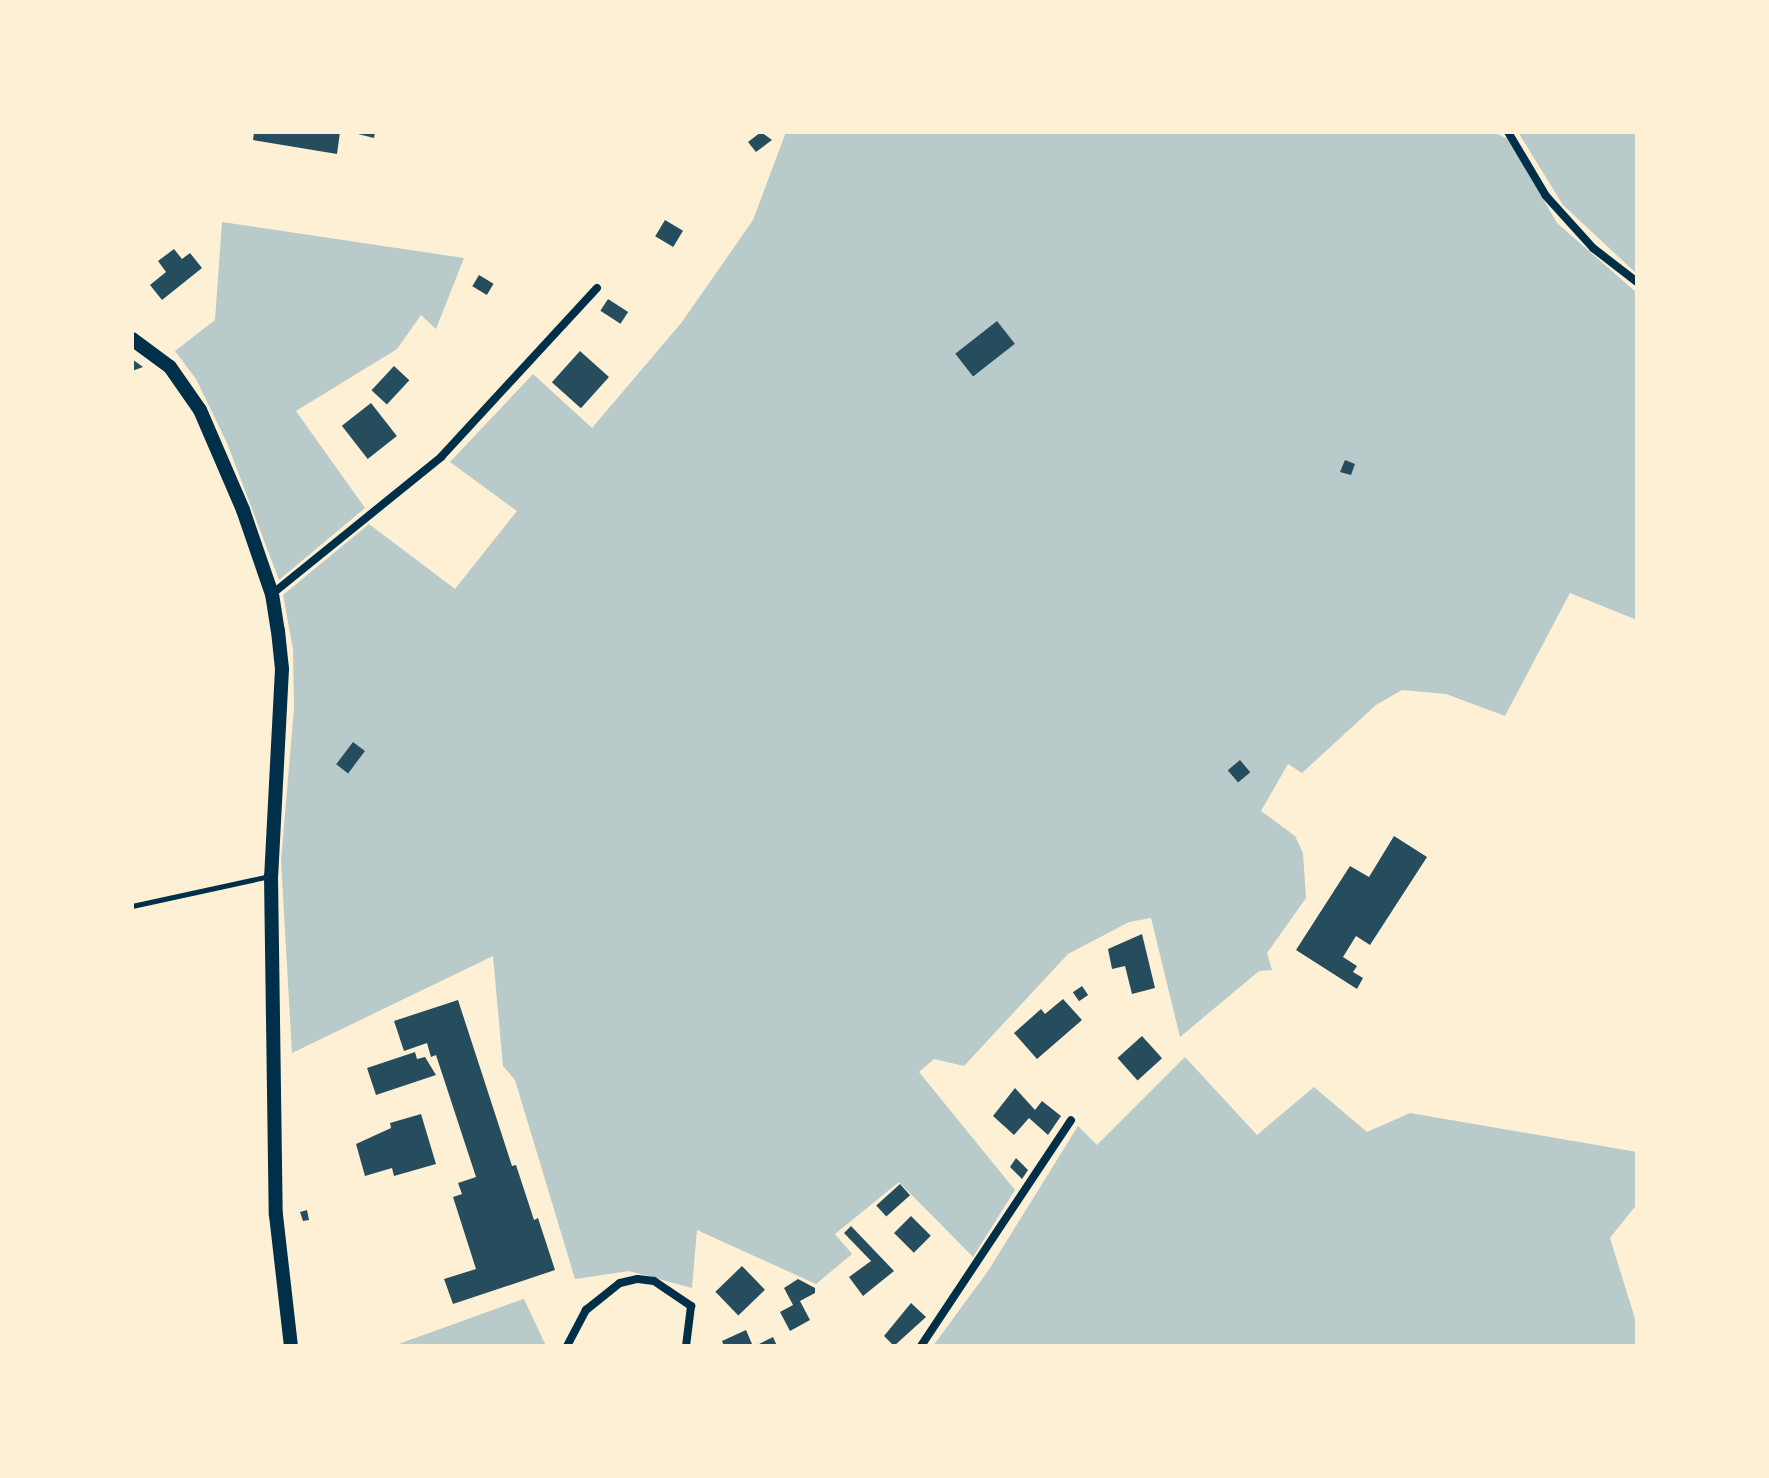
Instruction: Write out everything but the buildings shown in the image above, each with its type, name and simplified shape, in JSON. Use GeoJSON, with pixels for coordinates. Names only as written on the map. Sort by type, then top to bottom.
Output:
{"type":"FeatureCollection","features":[{"type":"Feature","properties":{"kind":"street"},"geometry":{"type":"LineString","coordinates":[[1508,132],[1546,196],[1593,248],[1637,282]]}},
{"type":"Feature","properties":{"kind":"street"},"geometry":{"type":"LineString","coordinates":[[272,594],[441,457],[597,288]]}},
{"type":"Feature","properties":{"kind":"street"},"geometry":{"type":"LineString","coordinates":[[132,339],[170,367],[200,410],[243,510],[272,594],[282,669],[271,876],[282,1302],[291,1346]]}},
{"type":"Feature","properties":{"kind":"street"},"geometry":{"type":"LineString","coordinates":[[921,1346],[1071,1120]]}},
{"type":"Feature","properties":{"kind":"street"},"geometry":{"type":"LineString","coordinates":[[567,1346],[586,1310],[620,1283],[654,1281],[691,1306],[686,1346]]}},
{"type":"Feature","properties":{"kind":"lane"},"geometry":{"type":"LineString","coordinates":[[132,906],[271,876]]}},
{"type":"Feature","properties":{"kind":"shaded area"},"geometry":{"type":"Polygon","coordinates":[[[786,132],[1493,132],[1508,139],[1557,223],[1637,293],[1637,620],[1570,593],[1505,716],[1446,694],[1402,690],[1376,705],[1302,773],[1288,764],[1261,811],[1295,836],[1303,853],[1306,898],[1267,953],[1272,970],[1259,971],[1180,1037],[1151,918],[1129,922],[1068,954],[964,1066],[934,1059],[919,1072],[1015,1190],[973,1257],[899,1182],[835,1234],[852,1254],[816,1284],[697,1230],[692,1288],[629,1271],[575,1279],[515,1080],[503,1066],[493,956],[292,1053],[281,861],[294,708],[293,649],[283,595],[369,524],[455,589],[517,511],[450,462],[533,374],[592,428],[682,322],[753,220],[786,132]]]}},
{"type":"Feature","properties":{"kind":"shaded area"},"geometry":{"type":"Polygon","coordinates":[[[1518,132],[1637,132],[1637,274],[1563,205],[1518,132]]]}},
{"type":"Feature","properties":{"kind":"shaded area"},"geometry":{"type":"Polygon","coordinates":[[[222,222],[464,258],[436,329],[421,315],[397,349],[296,411],[365,508],[279,580],[227,443],[196,379],[175,351],[215,320],[222,222]]]}},
{"type":"Feature","properties":{"kind":"shaded area"},"geometry":{"type":"Polygon","coordinates":[[[1185,1057],[1257,1135],[1314,1087],[1367,1132],[1410,1113],[1637,1152],[1637,1204],[1610,1238],[1637,1325],[1637,1346],[933,1346],[988,1271],[1078,1126],[1097,1145],[1185,1057]]]}},
{"type":"Feature","properties":{"kind":"shaded area"},"geometry":{"type":"Polygon","coordinates":[[[523,1299],[546,1346],[393,1346],[523,1299]]]}}]}
